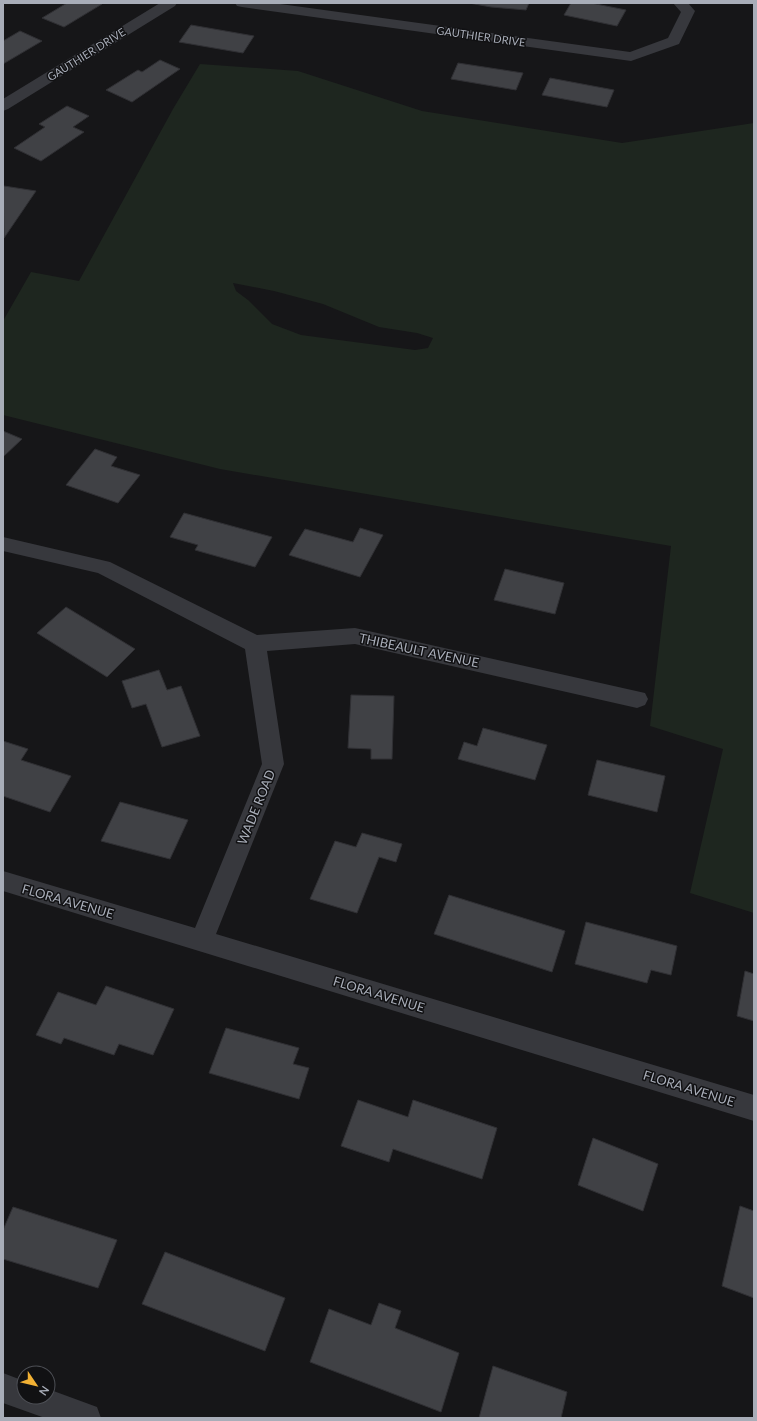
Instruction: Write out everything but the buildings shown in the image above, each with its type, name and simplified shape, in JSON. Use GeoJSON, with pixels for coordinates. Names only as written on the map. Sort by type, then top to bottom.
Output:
{"type":"FeatureCollection","features":[{"type":"Feature","properties":{"kind":"street","name":"GAUTHIER DRIVE"},"geometry":{"type":"LineString","coordinates":[[3,106],[170,3]]}},
{"type":"Feature","properties":{"kind":"street","name":"GAUTHIER DRIVE"},"geometry":{"type":"LineString","coordinates":[[242,3],[631,57],[674,41],[688,11],[680,3]]}},
{"type":"Feature","properties":{"kind":"street"},"geometry":{"type":"LineString","coordinates":[[3,544],[103,567],[255,644]]}},
{"type":"Feature","properties":{"kind":"street","name":"THIBEAULT AVENUE"},"geometry":{"type":"LineString","coordinates":[[255,644],[355,636],[637,699]]}},
{"type":"Feature","properties":{"kind":"street","name":"WADE ROAD"},"geometry":{"type":"LineString","coordinates":[[202,940],[273,764],[255,644]]}},
{"type":"Feature","properties":{"kind":"street","name":"FLORA AVENUE"},"geometry":{"type":"LineString","coordinates":[[3,881],[754,1108]]}},
{"type":"Feature","properties":{"kind":"street"},"geometry":{"type":"LineString","coordinates":[[3,1388],[16,1393]]}},
{"type":"Feature","properties":{"kind":"street"},"geometry":{"type":"LineString","coordinates":[[50,1405],[86,1418]]}},
{"type":"Feature","properties":{"kind":"shaded area"},"geometry":{"type":"Polygon","coordinates":[[[200,64],[298,71],[422,111],[622,143],[754,123],[754,913],[690,893],[723,749],[650,726],[671,546],[220,469],[3,415],[3,321],[31,272],[79,281],[173,109],[200,64]],[[233,283],[236,291],[248,300],[272,324],[301,335],[415,350],[428,348],[433,338],[417,333],[379,327],[323,304],[274,291],[233,283]]]}}]}
